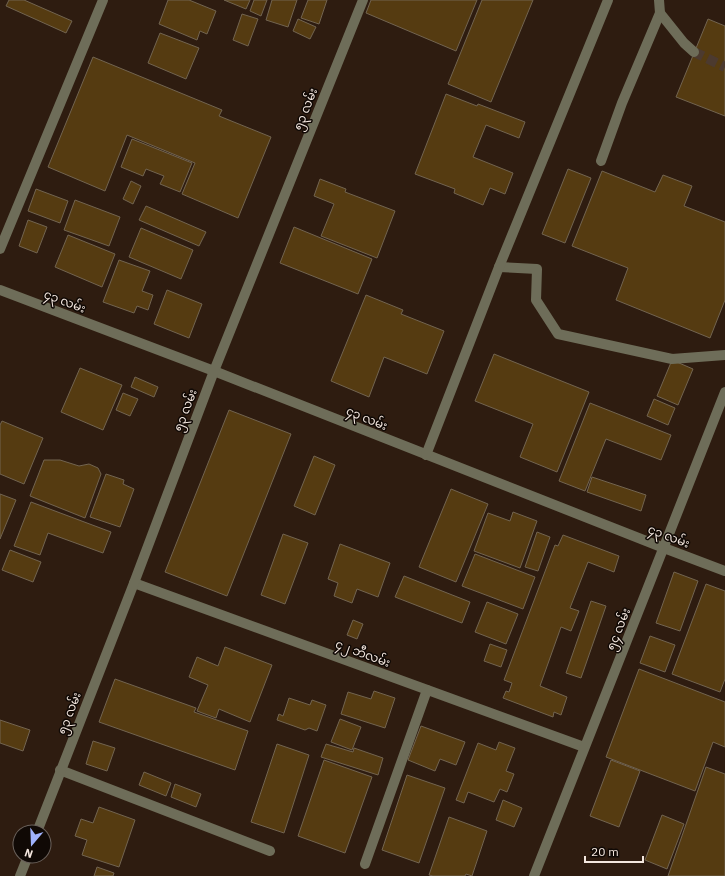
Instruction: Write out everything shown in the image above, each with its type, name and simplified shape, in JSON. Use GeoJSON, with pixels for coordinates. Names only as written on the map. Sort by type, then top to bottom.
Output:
{"type":"FeatureCollection","features":[{"type":"Feature","properties":{"kind":"street"},"geometry":{"type":"LineString","coordinates":[[0,249],[103,0]]}},
{"type":"Feature","properties":{"kind":"street","name":"၅၃ လမ်း"},"geometry":{"type":"LineString","coordinates":[[40,824],[134,584],[214,371],[363,0]]}},
{"type":"Feature","properties":{"kind":"street"},"geometry":{"type":"LineString","coordinates":[[426,455],[499,267],[608,0]]}},
{"type":"Feature","properties":{"kind":"street"},"geometry":{"type":"LineString","coordinates":[[601,161],[622,103],[660,13],[660,0]]}},
{"type":"Feature","properties":{"kind":"street"},"geometry":{"type":"LineString","coordinates":[[660,13],[684,43],[694,52]]}},
{"type":"Feature","properties":{"kind":"street"},"geometry":{"type":"LineString","coordinates":[[499,267],[537,269],[536,300],[558,334],[672,359],[725,355]]}},
{"type":"Feature","properties":{"kind":"street","name":"၄၃ လမ်း"},"geometry":{"type":"LineString","coordinates":[[0,290],[214,371],[725,571]]}},
{"type":"Feature","properties":{"kind":"street","name":"၅၄ လမ်း"},"geometry":{"type":"LineString","coordinates":[[534,876],[725,392]]}},
{"type":"Feature","properties":{"kind":"street","name":"၄၂ ဘီလမ်း"},"geometry":{"type":"LineString","coordinates":[[134,584],[584,747]]}},
{"type":"Feature","properties":{"kind":"street"},"geometry":{"type":"LineString","coordinates":[[365,864],[427,690]]}},
{"type":"Feature","properties":{"kind":"street"},"geometry":{"type":"LineString","coordinates":[[60,770],[270,851]]}},
{"type":"Feature","properties":{"kind":"street"},"geometry":{"type":"LineString","coordinates":[[20,876],[25,864]]}},
{"type":"Feature","properties":{"kind":"building"},"geometry":{"type":"Polygon","coordinates":[[[9,0],[24,0],[72,21],[66,33],[6,6],[9,0]]]}},
{"type":"Feature","properties":{"kind":"building"},"geometry":{"type":"Polygon","coordinates":[[[168,0],[189,0],[216,11],[207,34],[200,31],[197,40],[159,24],[168,0]]]}},
{"type":"Feature","properties":{"kind":"building"},"geometry":{"type":"Polygon","coordinates":[[[224,0],[250,0],[246,9],[224,0]]]}},
{"type":"Feature","properties":{"kind":"building"},"geometry":{"type":"Polygon","coordinates":[[[254,0],[267,0],[261,16],[250,11],[254,0]]]}},
{"type":"Feature","properties":{"kind":"building"},"geometry":{"type":"Polygon","coordinates":[[[272,0],[297,0],[288,27],[266,20],[272,0]]]}},
{"type":"Feature","properties":{"kind":"building"},"geometry":{"type":"Polygon","coordinates":[[[308,0],[327,0],[319,24],[301,18],[308,0]]]}},
{"type":"Feature","properties":{"kind":"building"},"geometry":{"type":"Polygon","coordinates":[[[371,0],[477,0],[456,51],[366,13],[371,0]]]}},
{"type":"Feature","properties":{"kind":"building"},"geometry":{"type":"Polygon","coordinates":[[[482,0],[533,0],[491,102],[448,84],[482,0]]]}},
{"type":"Feature","properties":{"kind":"building"},"geometry":{"type":"Polygon","coordinates":[[[242,14],[258,19],[248,46],[233,40],[242,14]]]}},
{"type":"Feature","properties":{"kind":"building"},"geometry":{"type":"Polygon","coordinates":[[[298,19],[316,27],[310,39],[293,31],[298,19]]]}},
{"type":"Feature","properties":{"kind":"building"},"geometry":{"type":"Polygon","coordinates":[[[708,19],[725,26],[725,116],[676,97],[708,19]]]}},
{"type":"Feature","properties":{"kind":"building"},"geometry":{"type":"Polygon","coordinates":[[[160,33],[199,48],[186,79],[148,63],[160,33]]]}},
{"type":"Feature","properties":{"kind":"building"},"geometry":{"type":"Polygon","coordinates":[[[93,57],[222,110],[219,116],[271,137],[238,218],[182,194],[195,163],[127,135],[105,191],[48,167],[93,57]]]}},
{"type":"Feature","properties":{"kind":"building"},"geometry":{"type":"Polygon","coordinates":[[[446,94],[477,106],[478,104],[525,122],[519,138],[486,125],[473,157],[513,173],[505,194],[490,188],[483,205],[454,193],[455,189],[415,174],[446,94]]]}},
{"type":"Feature","properties":{"kind":"building"},"geometry":{"type":"Polygon","coordinates":[[[132,139],[192,163],[180,192],[160,184],[164,176],[146,169],[143,176],[121,167],[132,139]]]}},
{"type":"Feature","properties":{"kind":"building"},"geometry":{"type":"Polygon","coordinates":[[[568,169],[591,178],[565,243],[542,234],[568,169]]]}},
{"type":"Feature","properties":{"kind":"building"},"geometry":{"type":"Polygon","coordinates":[[[602,171],[655,192],[663,175],[692,186],[684,206],[725,222],[725,300],[710,338],[616,300],[628,268],[572,246],[602,171]]]}},
{"type":"Feature","properties":{"kind":"building"},"geometry":{"type":"Polygon","coordinates":[[[320,179],[346,189],[345,192],[395,211],[377,258],[321,236],[334,204],[314,196],[320,179]]]}},
{"type":"Feature","properties":{"kind":"building"},"geometry":{"type":"Polygon","coordinates":[[[131,181],[141,186],[133,204],[123,199],[131,181]]]}},
{"type":"Feature","properties":{"kind":"building"},"geometry":{"type":"Polygon","coordinates":[[[36,189],[68,201],[60,223],[28,211],[36,189]]]}},
{"type":"Feature","properties":{"kind":"building"},"geometry":{"type":"Polygon","coordinates":[[[75,200],[120,217],[109,246],[64,230],[75,200]]]}},
{"type":"Feature","properties":{"kind":"building"},"geometry":{"type":"Polygon","coordinates":[[[146,206],[206,232],[199,246],[139,220],[146,206]]]}},
{"type":"Feature","properties":{"kind":"building"},"geometry":{"type":"Polygon","coordinates":[[[28,220],[47,227],[37,253],[19,246],[28,220]]]}},
{"type":"Feature","properties":{"kind":"building"},"geometry":{"type":"Polygon","coordinates":[[[294,227],[372,259],[358,294],[280,263],[294,227]]]}},
{"type":"Feature","properties":{"kind":"building"},"geometry":{"type":"Polygon","coordinates":[[[141,228],[193,250],[181,279],[129,257],[141,228]]]}},
{"type":"Feature","properties":{"kind":"building"},"geometry":{"type":"Polygon","coordinates":[[[68,235],[115,254],[102,287],[55,267],[68,235]]]}},
{"type":"Feature","properties":{"kind":"building"},"geometry":{"type":"Polygon","coordinates":[[[119,260],[150,271],[142,291],[153,295],[148,310],[137,306],[134,313],[103,302],[119,260]]]}},
{"type":"Feature","properties":{"kind":"building"},"geometry":{"type":"Polygon","coordinates":[[[167,290],[202,304],[189,338],[154,324],[167,290]]]}},
{"type":"Feature","properties":{"kind":"building"},"geometry":{"type":"Polygon","coordinates":[[[366,295],[403,310],[401,314],[444,331],[427,374],[384,357],[369,397],[331,381],[366,295]]]}},
{"type":"Feature","properties":{"kind":"building"},"geometry":{"type":"Polygon","coordinates":[[[494,354],[589,392],[557,472],[520,457],[533,424],[475,401],[494,354]]]}},
{"type":"Feature","properties":{"kind":"building"},"geometry":{"type":"Polygon","coordinates":[[[672,360],[693,369],[678,405],[657,396],[672,360]]]}},
{"type":"Feature","properties":{"kind":"building"},"geometry":{"type":"Polygon","coordinates":[[[80,368],[122,385],[103,430],[61,412],[80,368]]]}},
{"type":"Feature","properties":{"kind":"building"},"geometry":{"type":"Polygon","coordinates":[[[135,377],[158,387],[154,397],[131,387],[135,377]]]}},
{"type":"Feature","properties":{"kind":"building"},"geometry":{"type":"Polygon","coordinates":[[[123,393],[138,399],[130,416],[116,410],[123,393]]]}},
{"type":"Feature","properties":{"kind":"building"},"geometry":{"type":"Polygon","coordinates":[[[654,399],[675,408],[668,425],[647,416],[654,399]]]}},
{"type":"Feature","properties":{"kind":"building"},"geometry":{"type":"Polygon","coordinates":[[[590,403],[671,435],[661,460],[606,439],[585,491],[559,481],[590,403]]]}},
{"type":"Feature","properties":{"kind":"building"},"geometry":{"type":"Polygon","coordinates":[[[229,410],[291,434],[227,596],[165,572],[229,410]]]}},
{"type":"Feature","properties":{"kind":"building"},"geometry":{"type":"Polygon","coordinates":[[[2,421],[43,438],[24,484],[0,474],[0,425],[2,421]]]}},
{"type":"Feature","properties":{"kind":"building"},"geometry":{"type":"Polygon","coordinates":[[[314,456],[335,465],[315,515],[294,506],[314,456]]]}},
{"type":"Feature","properties":{"kind":"building"},"geometry":{"type":"Polygon","coordinates":[[[44,460],[60,460],[79,466],[89,464],[98,468],[101,474],[85,518],[30,496],[44,460]]]}},
{"type":"Feature","properties":{"kind":"building"},"geometry":{"type":"Polygon","coordinates":[[[106,474],[124,480],[123,484],[134,489],[120,527],[90,517],[106,474]]]}},
{"type":"Feature","properties":{"kind":"building"},"geometry":{"type":"Polygon","coordinates":[[[592,477],[646,495],[641,511],[587,492],[592,477]]]}},
{"type":"Feature","properties":{"kind":"building"},"geometry":{"type":"Polygon","coordinates":[[[451,489],[488,504],[456,582],[419,567],[451,489]]]}},
{"type":"Feature","properties":{"kind":"building"},"geometry":{"type":"Polygon","coordinates":[[[0,494],[16,500],[0,539],[0,494]]]}},
{"type":"Feature","properties":{"kind":"building"},"geometry":{"type":"Polygon","coordinates":[[[31,502],[111,532],[103,553],[48,533],[40,555],[14,546],[31,502]]]}},
{"type":"Feature","properties":{"kind":"building"},"geometry":{"type":"Polygon","coordinates":[[[513,512],[537,521],[520,568],[474,551],[488,513],[510,521],[513,512]]]}},
{"type":"Feature","properties":{"kind":"building"},"geometry":{"type":"Polygon","coordinates":[[[537,532],[550,537],[538,571],[525,567],[537,532]]]}},
{"type":"Feature","properties":{"kind":"building"},"geometry":{"type":"Polygon","coordinates":[[[283,534],[308,543],[285,604],[261,595],[283,534]]]}},
{"type":"Feature","properties":{"kind":"building"},"geometry":{"type":"Polygon","coordinates":[[[563,535],[619,556],[614,572],[588,562],[570,608],[579,611],[571,631],[561,627],[540,686],[567,697],[561,715],[554,712],[553,717],[503,698],[506,691],[509,692],[512,683],[504,680],[555,545],[558,546],[563,535]]]}},
{"type":"Feature","properties":{"kind":"building"},"geometry":{"type":"Polygon","coordinates":[[[340,544],[390,563],[378,597],[357,589],[352,603],[334,596],[338,583],[328,579],[340,544]]]}},
{"type":"Feature","properties":{"kind":"building"},"geometry":{"type":"Polygon","coordinates":[[[10,550],[41,562],[33,582],[2,570],[10,550]]]}},
{"type":"Feature","properties":{"kind":"building"},"geometry":{"type":"Polygon","coordinates":[[[475,554],[535,577],[523,609],[462,586],[475,554]]]}},
{"type":"Feature","properties":{"kind":"building"},"geometry":{"type":"Polygon","coordinates":[[[674,572],[698,581],[680,631],[656,623],[674,572]]]}},
{"type":"Feature","properties":{"kind":"building"},"geometry":{"type":"Polygon","coordinates":[[[404,576],[470,602],[462,623],[395,597],[404,576]]]}},
{"type":"Feature","properties":{"kind":"building"},"geometry":{"type":"Polygon","coordinates":[[[706,584],[725,591],[725,679],[720,692],[672,674],[706,584]]]}},
{"type":"Feature","properties":{"kind":"building"},"geometry":{"type":"Polygon","coordinates":[[[591,601],[606,606],[581,678],[566,673],[591,601]]]}},
{"type":"Feature","properties":{"kind":"building"},"geometry":{"type":"Polygon","coordinates":[[[487,602],[518,614],[506,644],[475,632],[487,602]]]}},
{"type":"Feature","properties":{"kind":"building"},"geometry":{"type":"Polygon","coordinates":[[[353,620],[363,624],[357,639],[347,635],[353,620]]]}},
{"type":"Feature","properties":{"kind":"building"},"geometry":{"type":"Polygon","coordinates":[[[650,636],[675,645],[665,672],[640,663],[650,636]]]}},
{"type":"Feature","properties":{"kind":"building"},"geometry":{"type":"Polygon","coordinates":[[[490,644],[507,650],[501,667],[484,661],[490,644]]]}},
{"type":"Feature","properties":{"kind":"building"},"geometry":{"type":"Polygon","coordinates":[[[225,647],[272,665],[250,722],[219,709],[216,718],[197,711],[208,685],[189,677],[197,657],[218,666],[225,647]]]}},
{"type":"Feature","properties":{"kind":"building"},"geometry":{"type":"Polygon","coordinates":[[[639,669],[725,702],[725,747],[713,742],[695,791],[606,757],[639,669]]]}},
{"type":"Feature","properties":{"kind":"building"},"geometry":{"type":"Polygon","coordinates":[[[115,679],[196,708],[194,712],[248,731],[235,770],[99,722],[115,679]]]}},
{"type":"Feature","properties":{"kind":"building"},"geometry":{"type":"Polygon","coordinates":[[[374,691],[395,698],[385,728],[341,714],[348,692],[371,699],[374,691]]]}},
{"type":"Feature","properties":{"kind":"building"},"geometry":{"type":"Polygon","coordinates":[[[289,698],[310,705],[312,700],[326,705],[317,731],[309,728],[305,730],[277,720],[279,714],[283,716],[289,698]]]}},
{"type":"Feature","properties":{"kind":"building"},"geometry":{"type":"Polygon","coordinates":[[[340,719],[361,727],[352,750],[331,742],[340,719]]]}},
{"type":"Feature","properties":{"kind":"building"},"geometry":{"type":"Polygon","coordinates":[[[0,720],[30,730],[23,751],[0,743],[0,720]]]}},
{"type":"Feature","properties":{"kind":"building"},"geometry":{"type":"Polygon","coordinates":[[[421,726],[465,742],[456,765],[440,759],[435,771],[408,760],[421,726]]]}},
{"type":"Feature","properties":{"kind":"building"},"geometry":{"type":"Polygon","coordinates":[[[93,741],[115,748],[107,771],[86,764],[93,741]]]}},
{"type":"Feature","properties":{"kind":"building"},"geometry":{"type":"Polygon","coordinates":[[[499,742],[515,748],[506,771],[514,774],[507,792],[500,789],[494,802],[468,792],[464,803],[456,800],[478,743],[496,750],[499,742]]]}},
{"type":"Feature","properties":{"kind":"building"},"geometry":{"type":"Polygon","coordinates":[[[277,744],[309,755],[284,833],[251,822],[277,744]]]}},
{"type":"Feature","properties":{"kind":"building"},"geometry":{"type":"Polygon","coordinates":[[[326,744],[353,752],[354,748],[383,758],[378,775],[321,757],[326,744]]]}},
{"type":"Feature","properties":{"kind":"building"},"geometry":{"type":"Polygon","coordinates":[[[324,760],[372,777],[345,853],[298,836],[324,760]]]}},
{"type":"Feature","properties":{"kind":"building"},"geometry":{"type":"Polygon","coordinates":[[[611,760],[640,771],[619,827],[590,816],[611,760]]]}},
{"type":"Feature","properties":{"kind":"building"},"geometry":{"type":"Polygon","coordinates":[[[706,767],[725,774],[725,876],[668,876],[706,767]]]}},
{"type":"Feature","properties":{"kind":"building"},"geometry":{"type":"Polygon","coordinates":[[[144,772],[171,783],[166,796],[139,785],[144,772]]]}},
{"type":"Feature","properties":{"kind":"building"},"geometry":{"type":"Polygon","coordinates":[[[407,775],[445,788],[419,863],[382,850],[407,775]]]}},
{"type":"Feature","properties":{"kind":"building"},"geometry":{"type":"Polygon","coordinates":[[[175,784],[201,794],[196,807],[171,797],[175,784]]]}},
{"type":"Feature","properties":{"kind":"building"},"geometry":{"type":"Polygon","coordinates":[[[503,800],[522,808],[514,827],[496,820],[503,800]]]}},
{"type":"Feature","properties":{"kind":"building"},"geometry":{"type":"Polygon","coordinates":[[[99,807],[135,820],[119,867],[82,855],[87,840],[75,836],[81,819],[93,823],[99,807]]]}},
{"type":"Feature","properties":{"kind":"building"},"geometry":{"type":"Polygon","coordinates":[[[662,815],[684,824],[667,869],[645,860],[662,815]]]}},
{"type":"Feature","properties":{"kind":"building"},"geometry":{"type":"Polygon","coordinates":[[[449,817],[487,831],[472,876],[466,874],[465,876],[429,875],[449,817]]]}},
{"type":"Feature","properties":{"kind":"building"},"geometry":{"type":"Polygon","coordinates":[[[97,867],[114,873],[113,876],[94,876],[97,867]]]}},
{"type":"Feature","properties":{"kind":"tunnel"},"geometry":{"type":"LineString","coordinates":[[694,52],[725,67]]}}]}
